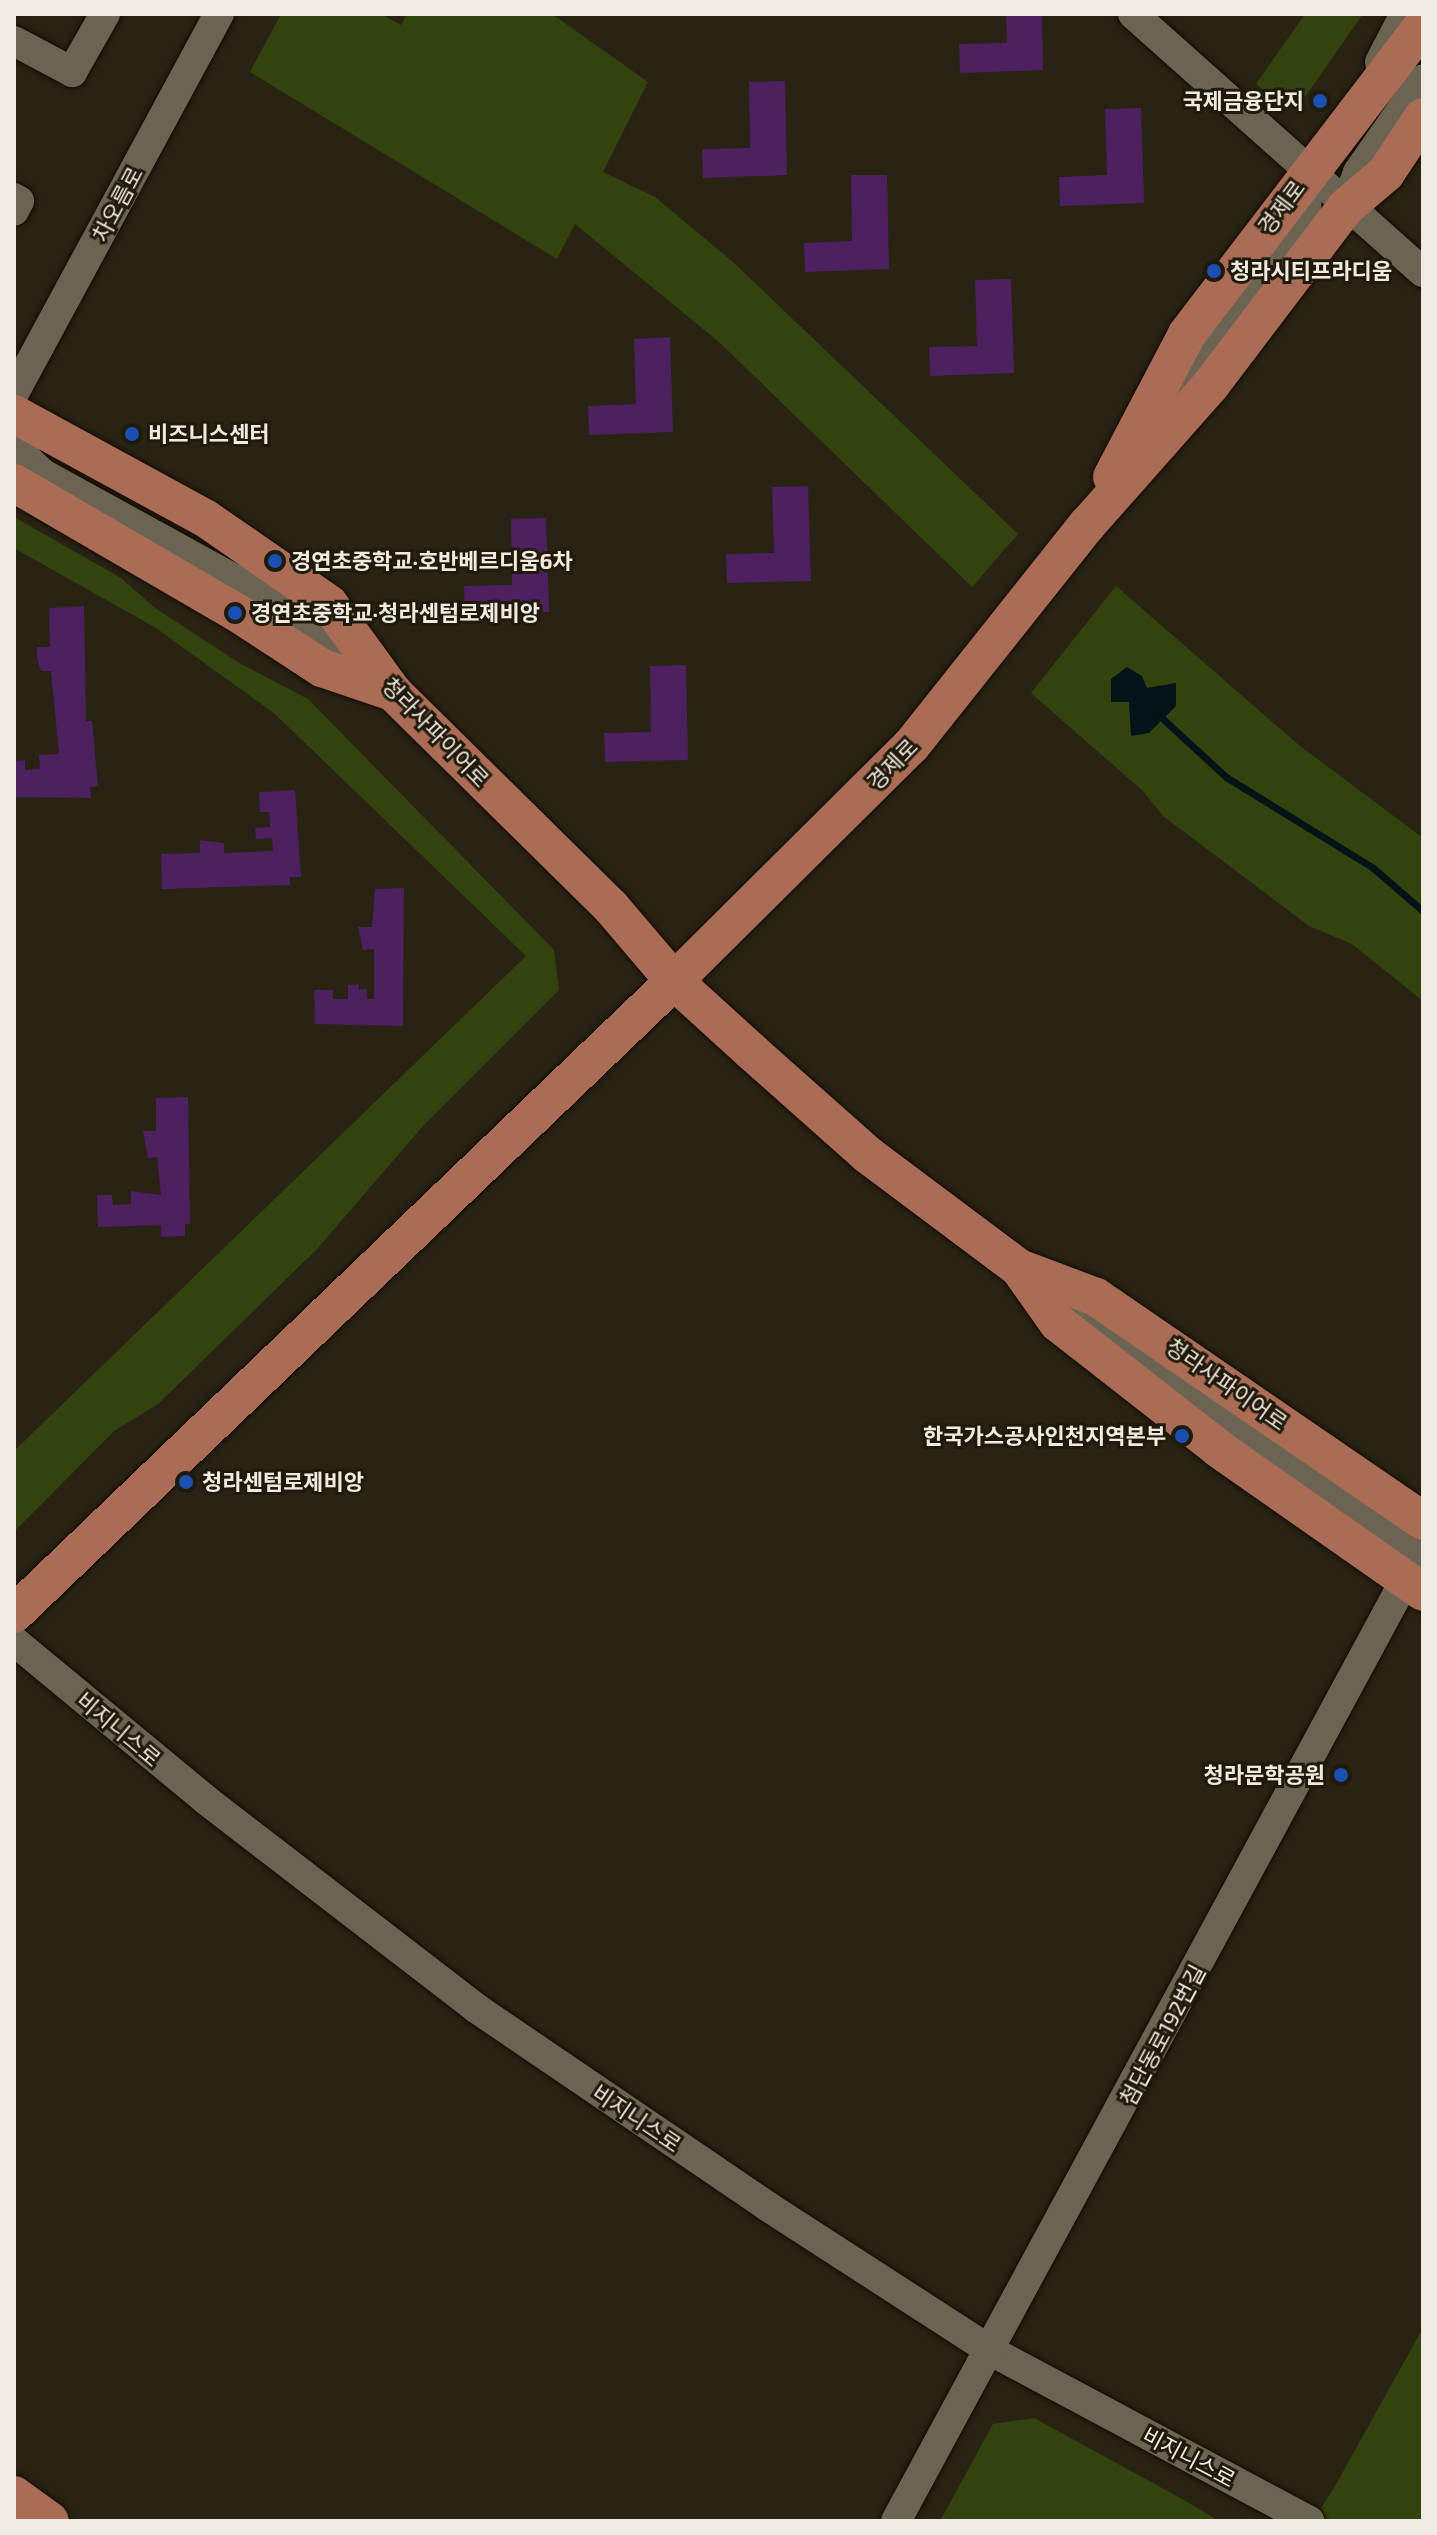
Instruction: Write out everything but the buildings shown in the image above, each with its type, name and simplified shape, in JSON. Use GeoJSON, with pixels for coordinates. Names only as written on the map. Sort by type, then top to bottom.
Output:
{"type":"FeatureCollection","features":[{"type":"Feature","properties":{"kind":"main road","name":"경제로"},"geometry":{"type":"LineString","coordinates":[[1087,525],[1187,334],[1307,172],[1423,25]]}},
{"type":"Feature","properties":{"kind":"main road","name":"경제로"},"geometry":{"type":"LineString","coordinates":[[14,1614],[674,981],[911,746],[1087,525],[1210,386],[1345,208],[1386,173],[1423,117]]}},
{"type":"Feature","properties":{"kind":"main road","name":"청라사파이어로"},"geometry":{"type":"LineString","coordinates":[[14,414],[205,518],[329,604],[393,692],[611,907],[674,981],[868,1155],[1019,1268],[1096,1297],[1423,1521]]}},
{"type":"Feature","properties":{"kind":"main road"},"geometry":{"type":"LineString","coordinates":[[14,483],[236,612],[322,668],[393,692]]}},
{"type":"Feature","properties":{"kind":"main road"},"geometry":{"type":"LineString","coordinates":[[1019,1268],[1058,1323],[1219,1449],[1415,1587]]}},
{"type":"Feature","properties":{"kind":"main road"},"geometry":{"type":"LineString","coordinates":[[14,2495],[50,2521]]}},
{"type":"Feature","properties":{"kind":"street"},"geometry":{"type":"LineString","coordinates":[[14,41],[72,72],[105,14]]}},
{"type":"Feature","properties":{"kind":"street","name":"차오름로"},"geometry":{"type":"LineString","coordinates":[[14,393],[219,14]]}},
{"type":"Feature","properties":{"kind":"street"},"geometry":{"type":"LineString","coordinates":[[1133,14],[1345,208],[1423,272]]}},
{"type":"Feature","properties":{"kind":"street"},"geometry":{"type":"LineString","coordinates":[[1354,113],[1405,14]]}},
{"type":"Feature","properties":{"kind":"street"},"geometry":{"type":"LineString","coordinates":[[1345,208],[1358,172],[1423,79]]}},
{"type":"Feature","properties":{"kind":"street"},"geometry":{"type":"LineString","coordinates":[[14,198],[19,201],[14,211]]}},
{"type":"Feature","properties":{"kind":"street"},"geometry":{"type":"LineString","coordinates":[[14,430],[27,459],[43,474],[283,606],[393,692]]}},
{"type":"Feature","properties":{"kind":"street","name":"첨단동로192번길"},"geometry":{"type":"LineString","coordinates":[[896,2521],[1415,1587],[1423,1547]]}},
{"type":"Feature","properties":{"kind":"street","name":"비지니스로"},"geometry":{"type":"LineString","coordinates":[[14,1641],[206,1800],[476,2008],[991,2351],[1302,2517]]}},
{"type":"Feature","properties":{"kind":"green space"},"geometry":{"type":"Polygon","coordinates":[[[281,14],[381,14],[401,25],[407,14],[552,14],[648,82],[603,172],[655,197],[733,262],[1018,534],[972,587],[719,342],[575,224],[557,259],[250,72],[281,14]]]}},
{"type":"Feature","properties":{"kind":"green space"},"geometry":{"type":"Polygon","coordinates":[[[1305,14],[1363,14],[1305,97],[1276,100],[1256,84],[1305,14]]]}},
{"type":"Feature","properties":{"kind":"green space"},"geometry":{"type":"Polygon","coordinates":[[[14,517],[121,578],[155,608],[241,664],[308,699],[554,950],[559,990],[423,1126],[317,1249],[158,1404],[114,1431],[14,1532],[14,1451],[526,956],[275,714],[156,628],[14,548],[14,517]]]}},
{"type":"Feature","properties":{"kind":"green space"},"geometry":{"type":"Polygon","coordinates":[[[1116,586],[1300,746],[1423,838],[1423,1001],[1352,944],[1309,926],[1163,816],[1143,791],[1031,693],[1116,586]]]}},
{"type":"Feature","properties":{"kind":"green space"},"geometry":{"type":"Polygon","coordinates":[[[1423,2328],[1423,2521],[1313,2521],[1335,2486],[1423,2328]]]}},
{"type":"Feature","properties":{"kind":"green space"},"geometry":{"type":"Polygon","coordinates":[[[1034,2418],[1219,2521],[940,2521],[993,2424],[1034,2418]]]}},
{"type":"Feature","properties":{"kind":"shaded area"},"geometry":{"type":"Polygon","coordinates":[[[1127,667],[1142,676],[1147,688],[1176,683],[1176,706],[1149,733],[1131,736],[1129,702],[1111,702],[1111,679],[1127,667]]]}},
{"type":"Feature","properties":{"kind":"waterway"},"geometry":{"type":"LineString","coordinates":[[1163,719],[1226,777],[1372,867],[1423,911]]}},
{"type":"Feature","properties":{"kind":"place","name":"국제금융단지"},"geometry":{"type":"Point","coordinates":[1320,101]}},
{"type":"Feature","properties":{"kind":"place","name":"청라시티프라디움"},"geometry":{"type":"Point","coordinates":[1214,271]}},
{"type":"Feature","properties":{"kind":"place","name":"비즈니스센터"},"geometry":{"type":"Point","coordinates":[132,434]}},
{"type":"Feature","properties":{"kind":"place","name":"경연초중학교·호반베르디움6차"},"geometry":{"type":"Point","coordinates":[275,561]}},
{"type":"Feature","properties":{"kind":"place","name":"경연초중학교·청라센텀로제비앙"},"geometry":{"type":"Point","coordinates":[235,613]}},
{"type":"Feature","properties":{"kind":"place","name":"한국가스공사인천지역본부"},"geometry":{"type":"Point","coordinates":[1182,1436]}},
{"type":"Feature","properties":{"kind":"place","name":"청라센텀로제비앙"},"geometry":{"type":"Point","coordinates":[186,1482]}},
{"type":"Feature","properties":{"kind":"place","name":"청라문학공원"},"geometry":{"type":"Point","coordinates":[1341,1775]}}]}
